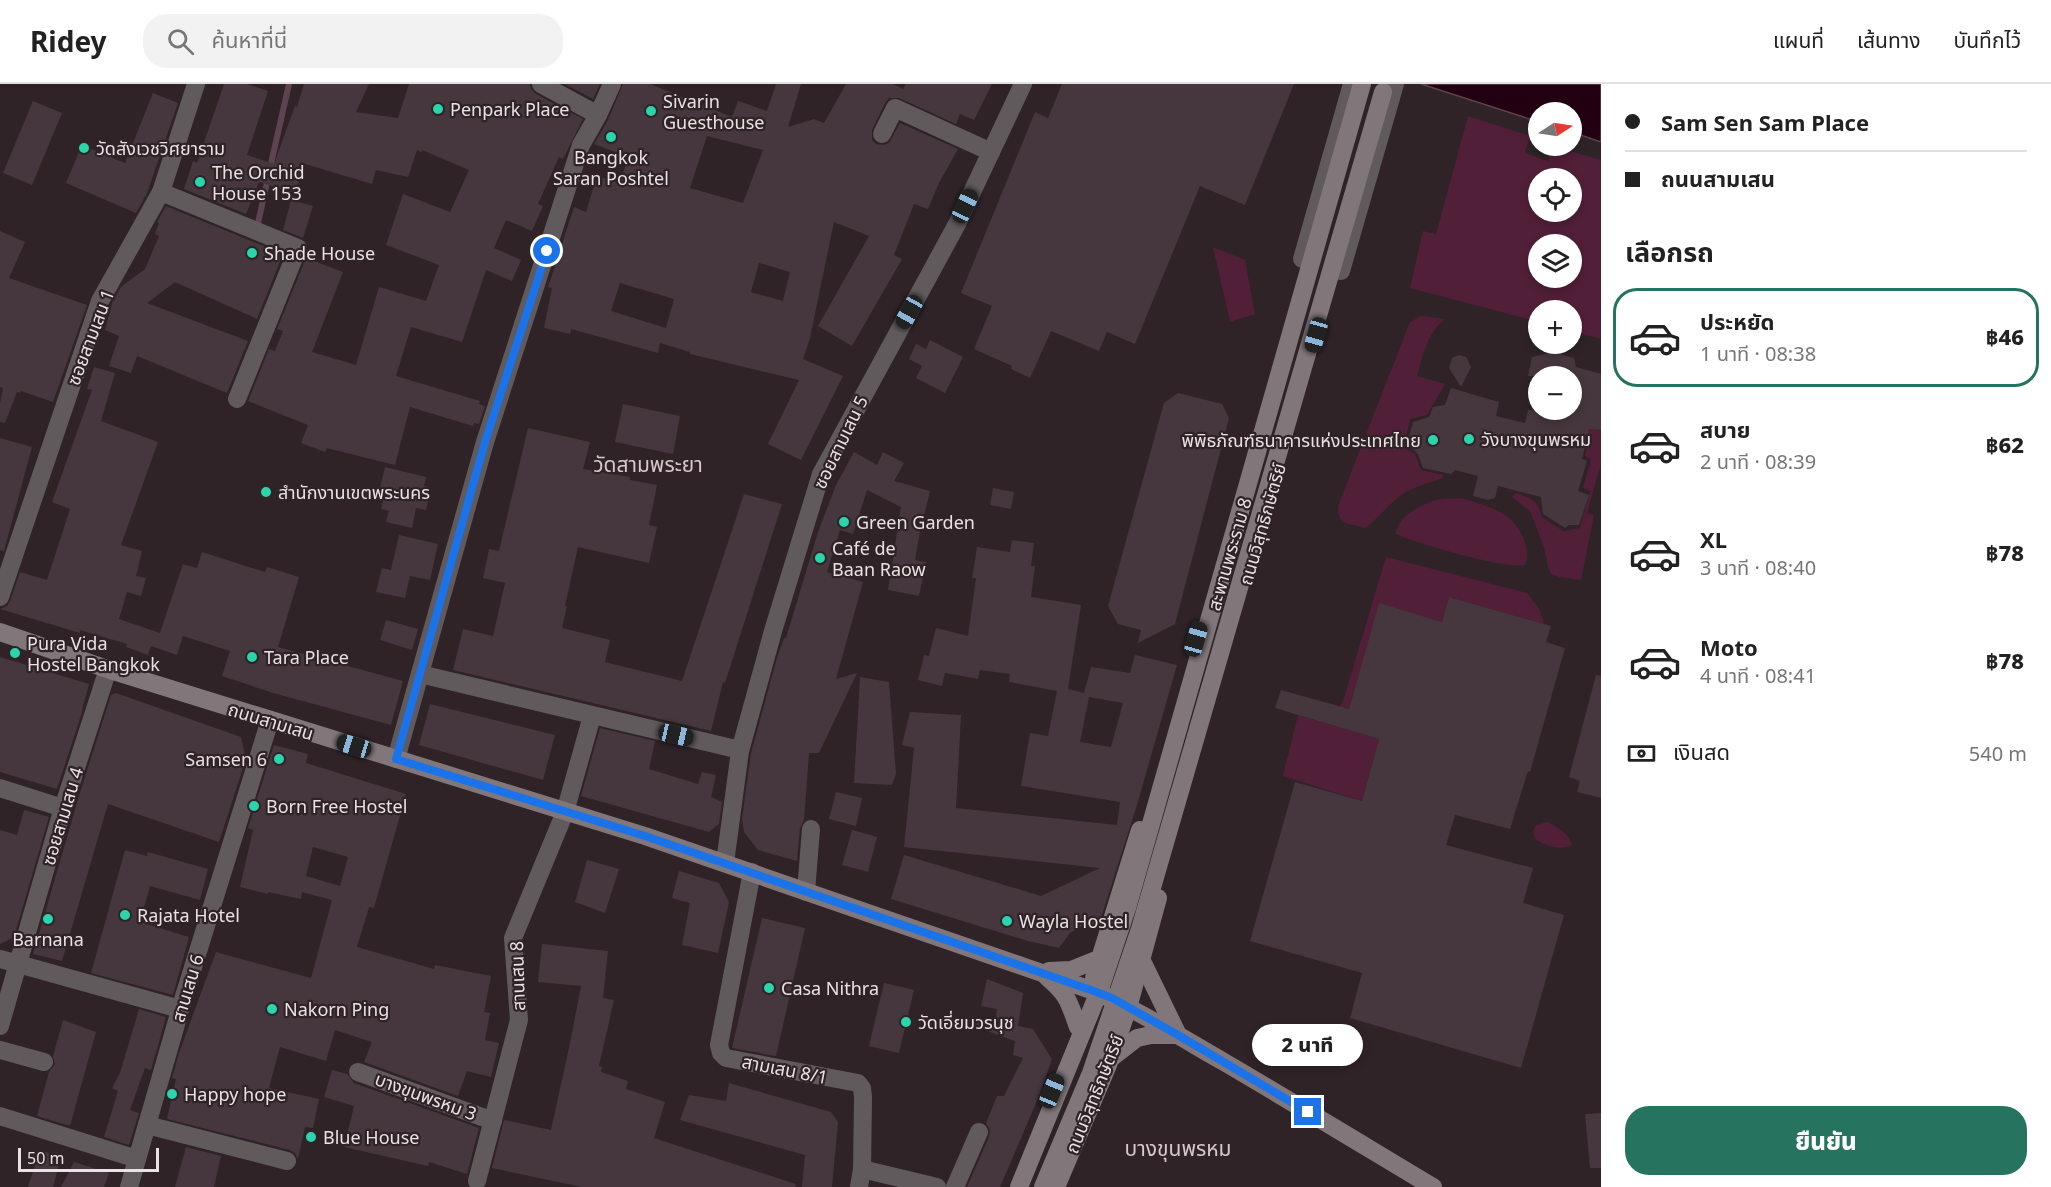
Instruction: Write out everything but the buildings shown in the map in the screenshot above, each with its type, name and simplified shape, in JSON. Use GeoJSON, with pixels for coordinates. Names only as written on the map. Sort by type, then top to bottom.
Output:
{"type":"FeatureCollection","features":[{"type":"Feature","properties":{"kind":"main road","name":"สะพานพระราม 8"},"geometry":{"type":"LineString","coordinates":[[1019,1187],[1100,989],[1127,908],[1362,84]]}},
{"type":"Feature","properties":{"kind":"main road","name":"สะพานพระราม 8"},"geometry":{"type":"LineString","coordinates":[[1042,1187],[1091,1073],[1140,928],[1385,84]]}},
{"type":"Feature","properties":{"kind":"main road"},"geometry":{"type":"LineString","coordinates":[[1307,259],[1326,263],[1335,268]]}},
{"type":"Feature","properties":{"kind":"main road","name":"ถนนวิสุทธิกษัตริย์"},"geometry":{"type":"LineString","coordinates":[[1011,1187],[1091,990],[1147,810],[1307,259]]}},
{"type":"Feature","properties":{"kind":"main road","name":"ถนนวิสุทธิกษัตริย์"},"geometry":{"type":"LineString","coordinates":[[1056,1187],[1109,1062],[1128,1008],[1335,268]]}},
{"type":"Feature","properties":{"kind":"main road"},"geometry":{"type":"LineString","coordinates":[[1261,415],[1279,412],[1291,424]]}},
{"type":"Feature","properties":{"kind":"main road","name":"ถนนสามเสน"},"geometry":{"type":"LineString","coordinates":[[0,632],[108,669],[725,863],[1091,990],[1178,1035],[1433,1187]]}},
{"type":"Feature","properties":{"kind":"main road"},"geometry":{"type":"LineString","coordinates":[[1041,971],[1071,970],[1101,958]]}},
{"type":"Feature","properties":{"kind":"main road"},"geometry":{"type":"LineString","coordinates":[[1041,971],[1069,999],[1075,1034],[1082,1038],[1094,1039],[1103,1046],[1109,1062],[1137,1038],[1151,1035],[1178,1035],[1141,959]]}},
{"type":"Feature","properties":{"kind":"street","name":"ซอยสามเสน 1"},"geometry":{"type":"LineString","coordinates":[[0,597],[100,302],[161,192],[196,84]]}},
{"type":"Feature","properties":{"kind":"street"},"geometry":{"type":"LineString","coordinates":[[541,84],[598,115]]}},
{"type":"Feature","properties":{"kind":"street"},"geometry":{"type":"LineString","coordinates":[[396,759],[485,442],[581,145],[612,84]]}},
{"type":"Feature","properties":{"kind":"street","name":"ซอยสามเสน 5"},"geometry":{"type":"LineString","coordinates":[[725,863],[740,750],[773,631],[821,474],[957,225],[1023,84]]}},
{"type":"Feature","properties":{"kind":"street"},"geometry":{"type":"LineString","coordinates":[[1307,259],[1302,260],[1352,84]]}},
{"type":"Feature","properties":{"kind":"street"},"geometry":{"type":"LineString","coordinates":[[1335,268],[1341,271],[1395,84]]}},
{"type":"Feature","properties":{"kind":"street"},"geometry":{"type":"LineString","coordinates":[[882,134],[895,108],[991,152]]}},
{"type":"Feature","properties":{"kind":"street"},"geometry":{"type":"LineString","coordinates":[[161,192],[298,248],[237,399]]}},
{"type":"Feature","properties":{"kind":"street","name":"ซอยสามเสน 4"},"geometry":{"type":"LineString","coordinates":[[0,1026],[63,808],[108,669]]}},
{"type":"Feature","properties":{"kind":"street"},"geometry":{"type":"LineString","coordinates":[[420,674],[740,750]]}},
{"type":"Feature","properties":{"kind":"street","name":"สานเสน 8"},"geometry":{"type":"LineString","coordinates":[[477,1180],[519,1020],[513,938],[565,812],[592,716]]}},
{"type":"Feature","properties":{"kind":"street","name":"สานเสน 6"},"geometry":{"type":"LineString","coordinates":[[129,1187],[180,1009],[270,720]]}},
{"type":"Feature","properties":{"kind":"street"},"geometry":{"type":"LineString","coordinates":[[0,788],[63,808]]}},
{"type":"Feature","properties":{"kind":"street"},"geometry":{"type":"LineString","coordinates":[[806,892],[811,829]]}},
{"type":"Feature","properties":{"kind":"street","name":"สามเสน 8/1"},"geometry":{"type":"LineString","coordinates":[[752,872],[719,1045],[721,1053],[726,1058],[858,1083],[862,1088],[863,1097],[860,1178]]}},
{"type":"Feature","properties":{"kind":"street"},"geometry":{"type":"LineString","coordinates":[[0,959],[180,1009]]}},
{"type":"Feature","properties":{"kind":"street"},"geometry":{"type":"LineString","coordinates":[[0,1050],[44,1062]]}},
{"type":"Feature","properties":{"kind":"street","name":"บางขุนพรหม 3"},"geometry":{"type":"LineString","coordinates":[[358,1072],[493,1121]]}},
{"type":"Feature","properties":{"kind":"street"},"geometry":{"type":"LineString","coordinates":[[0,1116],[137,1159]]}},
{"type":"Feature","properties":{"kind":"street"},"geometry":{"type":"LineString","coordinates":[[147,1125],[287,1161]]}},
{"type":"Feature","properties":{"kind":"street"},"geometry":{"type":"LineString","coordinates":[[955,1187],[979,1132]]}},
{"type":"Feature","properties":{"kind":"street"},"geometry":{"type":"LineString","coordinates":[[860,1178],[937,1187]]}},
{"type":"Feature","properties":{"kind":"shaded area"},"geometry":{"type":"Polygon","coordinates":[[[1421,84],[1601,84],[1601,142],[1582,135],[1582,102],[1528,102],[1528,118],[1421,84]]]}},
{"type":"Feature","properties":{"kind":"shaded area"},"geometry":{"type":"Polygon","coordinates":[[[1468,116],[1528,135],[1525,153],[1528,156],[1548,161],[1550,156],[1582,154],[1601,160],[1601,339],[1582,334],[1582,300],[1528,300],[1528,319],[1410,288],[1423,231],[1436,234],[1468,116]]]}},
{"type":"Feature","properties":{"kind":"shaded area"},"geometry":{"type":"Polygon","coordinates":[[[1213,247],[1245,260],[1255,314],[1230,322],[1213,247]]]}},
{"type":"Feature","properties":{"kind":"shaded area"},"geometry":{"type":"Polygon","coordinates":[[[1421,316],[1445,319],[1430,338],[1417,376],[1445,384],[1427,415],[1410,419],[1404,447],[1415,454],[1421,470],[1443,475],[1443,478],[1405,493],[1365,528],[1349,524],[1340,517],[1338,506],[1410,322],[1421,316]]]}},
{"type":"Feature","properties":{"kind":"shaded area"},"geometry":{"type":"Polygon","coordinates":[[[1567,423],[1601,431],[1601,464],[1587,513],[1594,515],[1581,580],[1551,574],[1544,547],[1530,511],[1512,497],[1516,493],[1530,498],[1538,505],[1542,517],[1563,531],[1580,528],[1590,491],[1583,488],[1591,459],[1585,456],[1587,445],[1563,436],[1567,423]]]}},
{"type":"Feature","properties":{"kind":"shaded area"},"geometry":{"type":"Polygon","coordinates":[[[1461,498],[1497,511],[1512,521],[1526,544],[1525,565],[1500,564],[1482,560],[1396,534],[1401,521],[1412,511],[1441,499],[1461,498]]]}},
{"type":"Feature","properties":{"kind":"shaded area"},"geometry":{"type":"Polygon","coordinates":[[[1386,557],[1527,593],[1540,610],[1544,624],[1449,597],[1442,622],[1379,604],[1349,709],[1340,706],[1386,557]]]}},
{"type":"Feature","properties":{"kind":"shaded area"},"geometry":{"type":"Polygon","coordinates":[[[1298,715],[1379,739],[1362,801],[1283,776],[1298,715]]]}},
{"type":"Feature","properties":{"kind":"shaded area"},"geometry":{"type":"Polygon","coordinates":[[[1548,822],[1566,834],[1572,845],[1558,848],[1536,840],[1533,832],[1536,825],[1548,822]]]}},
{"type":"Feature","properties":{"kind":"waterway"},"geometry":{"type":"LineString","coordinates":[[270,168],[289,84]]}},
{"type":"Feature","properties":{"kind":"waterway"},"geometry":{"type":"LineString","coordinates":[[258,223],[268,178]]}},
{"type":"Feature","properties":{"kind":"place","name":"Penpark Place"},"geometry":{"type":"Point","coordinates":[438,109]}},
{"type":"Feature","properties":{"kind":"place","name":"Sivarin Guesthouse"},"geometry":{"type":"Point","coordinates":[651,111]}},
{"type":"Feature","properties":{"kind":"place","name":"Bangkok Saran Poshtel"},"geometry":{"type":"Point","coordinates":[611,137]}},
{"type":"Feature","properties":{"kind":"place","name":"วัดสังเวชวิศยาราม"},"geometry":{"type":"Point","coordinates":[84,148]}},
{"type":"Feature","properties":{"kind":"place","name":"The Orchid House 153"},"geometry":{"type":"Point","coordinates":[200,182]}},
{"type":"Feature","properties":{"kind":"place","name":"Shade House"},"geometry":{"type":"Point","coordinates":[252,253]}},
{"type":"Feature","properties":{"kind":"place","name":"วังบางขุนพรหม"},"geometry":{"type":"Point","coordinates":[1469,439]}},
{"type":"Feature","properties":{"kind":"place","name":"พิพิธภัณฑ์ธนาคารแห่งประเทศไทย"},"geometry":{"type":"Point","coordinates":[1433,440]}},
{"type":"Feature","properties":{"kind":"place","name":"สำนักงานเขตพระนคร"},"geometry":{"type":"Point","coordinates":[266,492]}},
{"type":"Feature","properties":{"kind":"place","name":"Green Garden"},"geometry":{"type":"Point","coordinates":[844,522]}},
{"type":"Feature","properties":{"kind":"place","name":"Café de Baan Raow"},"geometry":{"type":"Point","coordinates":[820,558]}},
{"type":"Feature","properties":{"kind":"place","name":"Pura Vida Hostel Bangkok"},"geometry":{"type":"Point","coordinates":[15,653]}},
{"type":"Feature","properties":{"kind":"place","name":"Tara Place"},"geometry":{"type":"Point","coordinates":[252,657]}},
{"type":"Feature","properties":{"kind":"place","name":"Samsen 6"},"geometry":{"type":"Point","coordinates":[279,759]}},
{"type":"Feature","properties":{"kind":"place","name":"Born Free Hostel"},"geometry":{"type":"Point","coordinates":[254,806]}},
{"type":"Feature","properties":{"kind":"place","name":"Rajata Hotel"},"geometry":{"type":"Point","coordinates":[125,915]}},
{"type":"Feature","properties":{"kind":"place","name":"Barnana"},"geometry":{"type":"Point","coordinates":[48,919]}},
{"type":"Feature","properties":{"kind":"place","name":"Wayla Hostel"},"geometry":{"type":"Point","coordinates":[1007,921]}},
{"type":"Feature","properties":{"kind":"place","name":"Casa Nithra"},"geometry":{"type":"Point","coordinates":[769,988]}},
{"type":"Feature","properties":{"kind":"place","name":"Nakorn Ping"},"geometry":{"type":"Point","coordinates":[272,1009]}},
{"type":"Feature","properties":{"kind":"place","name":"วัดเอี่ยมวรนุช"},"geometry":{"type":"Point","coordinates":[906,1022]}},
{"type":"Feature","properties":{"kind":"place","name":"Happy hope"},"geometry":{"type":"Point","coordinates":[172,1094]}},
{"type":"Feature","properties":{"kind":"place","name":"Blue House"},"geometry":{"type":"Point","coordinates":[311,1137]}},
{"type":"Feature","properties":{"kind":"district","name":"วัดสามพระยา"},"geometry":{"type":"Point","coordinates":[648,464]}},
{"type":"Feature","properties":{"kind":"district","name":"บางขุนพรหม"},"geometry":{"type":"Point","coordinates":[1178,1148]}},
{"type":"Feature","properties":{"kind":"route"},"geometry":{"type":"LineString","coordinates":[[547,251],[485,442],[396,759],[645,836],[1035,969],[1112,998],[1308,1112]]}}]}
